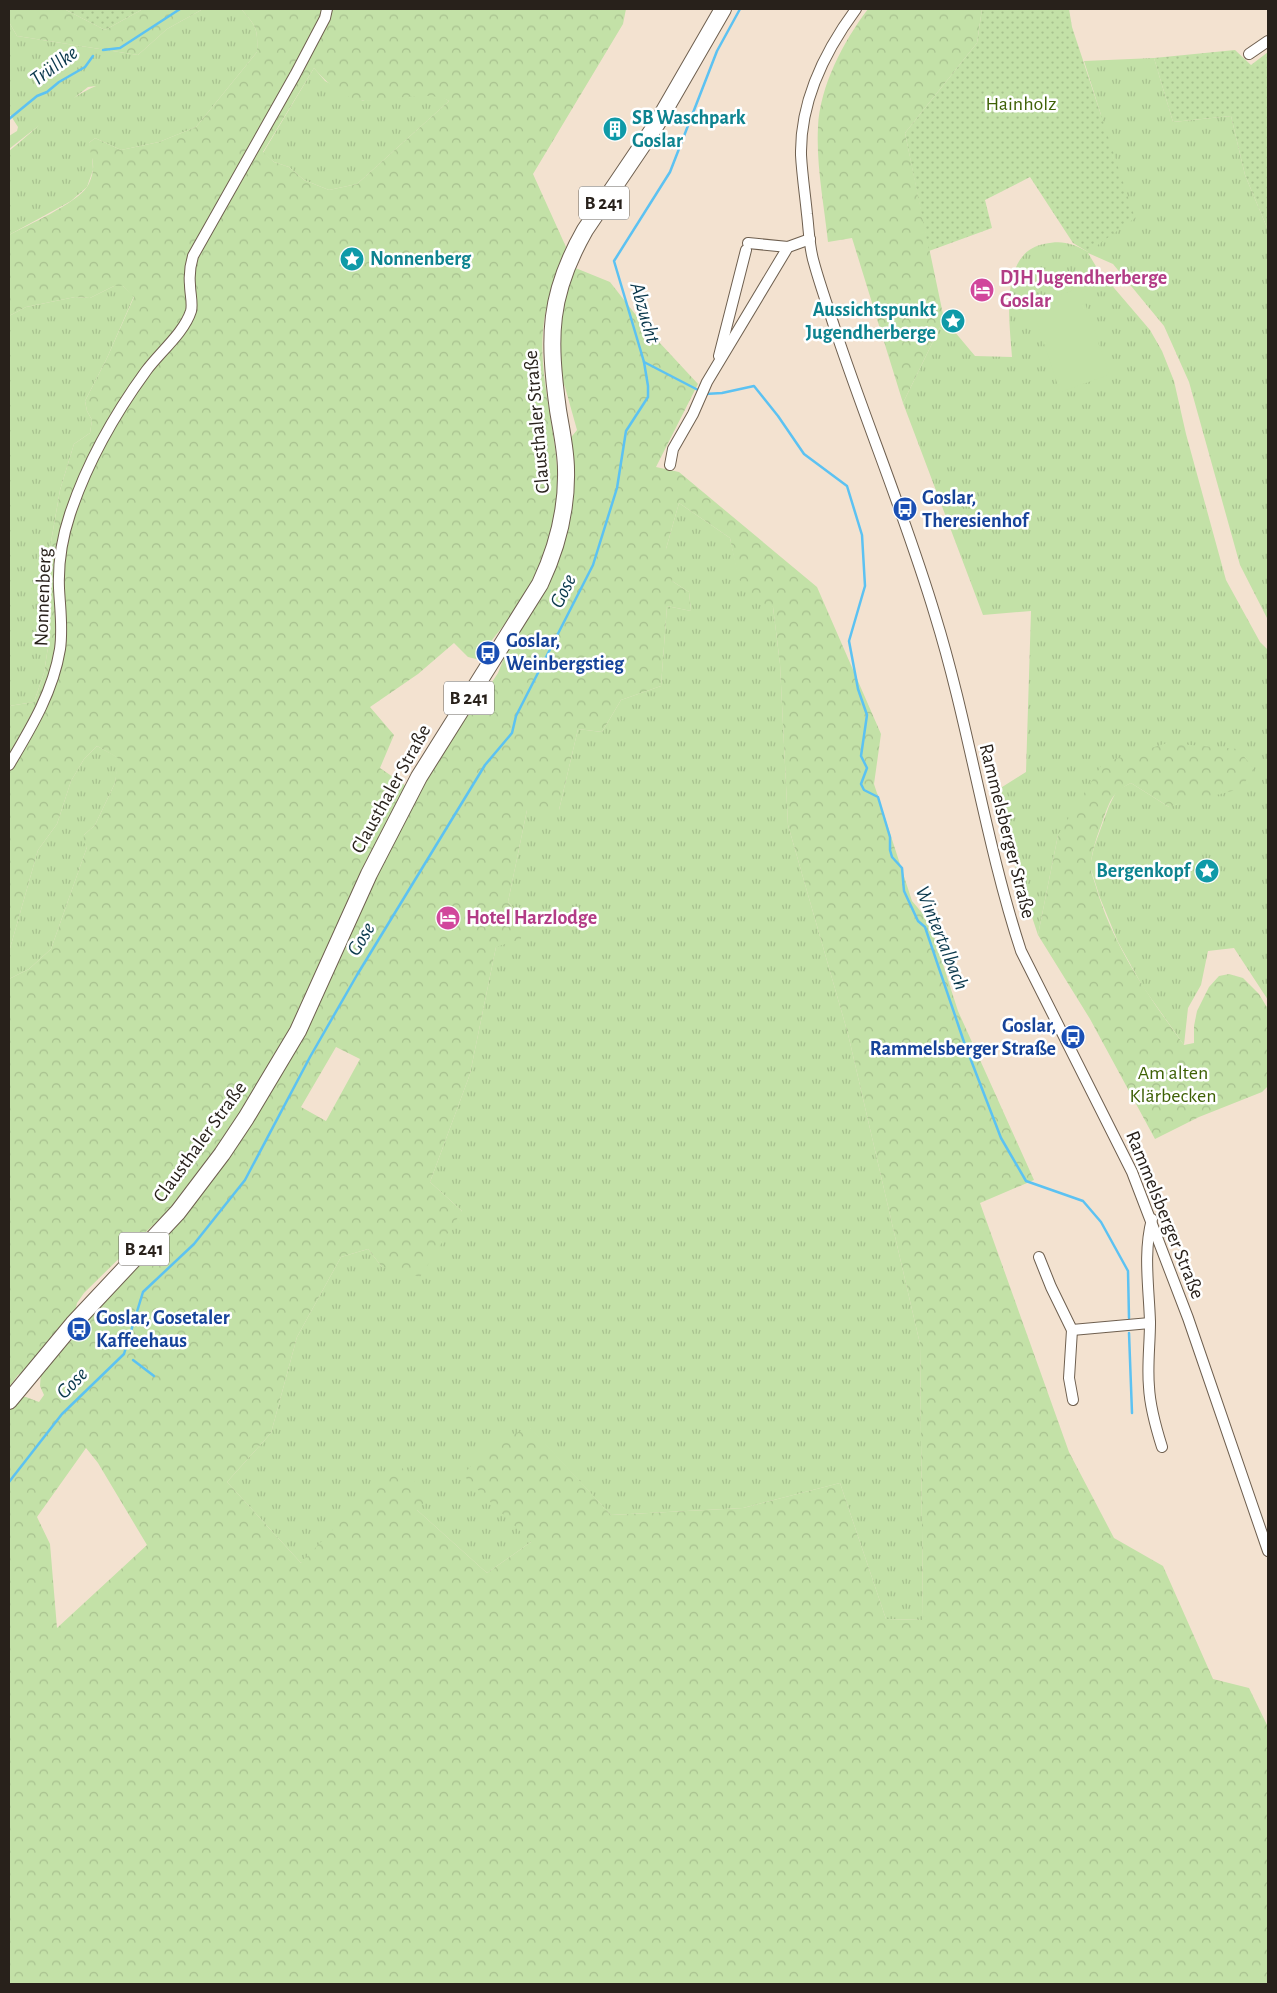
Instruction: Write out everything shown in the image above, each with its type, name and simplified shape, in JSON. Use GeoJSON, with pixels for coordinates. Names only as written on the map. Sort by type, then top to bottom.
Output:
{"type":"FeatureCollection","features":[{"type":"Feature","properties":{"kind":"main road","name":"Clausthaler Straße"},"geometry":{"type":"LineString","coordinates":[[9,1401],[73,1324],[178,1212],[222,1154],[246,1118],[298,1031],[369,874],[419,777],[540,584],[552,557],[565,498],[566,467],[552,351],[554,308],[560,285],[577,245],[656,125],[723,9]]}},
{"type":"Feature","properties":{"kind":"street","name":"Nonnenberg"},"geometry":{"type":"LineString","coordinates":[[9,765],[46,699],[53,679],[60,648],[62,620],[59,565],[62,542],[70,514],[86,472],[125,401],[186,321],[192,310],[190,268],[193,256],[214,215],[295,75],[325,18],[327,9]]}},
{"type":"Feature","properties":{"kind":"street","name":"Rammelsberger Straße"},"geometry":{"type":"LineString","coordinates":[[856,9],[838,34],[824,59],[805,115],[801,152],[813,262],[937,621],[952,674],[984,816],[1010,918],[1021,951],[1132,1172],[1152,1219],[1268,1551]]}},
{"type":"Feature","properties":{"kind":"street"},"geometry":{"type":"LineString","coordinates":[[1249,54],[1268,41]]}},
{"type":"Feature","properties":{"kind":"street"},"geometry":{"type":"LineString","coordinates":[[716,367],[747,246],[788,247],[810,239]]}},
{"type":"Feature","properties":{"kind":"street"},"geometry":{"type":"LineString","coordinates":[[670,465],[673,449],[707,382],[788,247]]}},
{"type":"Feature","properties":{"kind":"street"},"geometry":{"type":"LineString","coordinates":[[1152,1219],[1148,1233],[1147,1260],[1150,1323],[1148,1387],[1154,1421],[1162,1447]]}},
{"type":"Feature","properties":{"kind":"street"},"geometry":{"type":"LineString","coordinates":[[1040,1257],[1051,1287],[1072,1330],[1069,1378],[1073,1400]]}},
{"type":"Feature","properties":{"kind":"street"},"geometry":{"type":"LineString","coordinates":[[1072,1330],[1150,1323]]}},
{"type":"Feature","properties":{"kind":"green space"},"geometry":{"type":"Polygon","coordinates":[[[9,9],[64,9],[105,30],[143,9],[203,9],[167,29],[138,55],[17,36],[9,22],[9,9]]]}},
{"type":"Feature","properties":{"kind":"green space"},"geometry":{"type":"Polygon","coordinates":[[[64,9],[143,9],[105,30],[64,9]]]}},
{"type":"Feature","properties":{"kind":"green space"},"geometry":{"type":"Polygon","coordinates":[[[203,9],[241,9],[255,28],[257,52],[196,127],[159,142],[121,150],[95,138],[89,143],[92,153],[93,170],[87,187],[71,201],[9,235],[9,151],[40,125],[9,149],[9,136],[17,131],[18,127],[9,113],[9,22],[17,36],[138,55],[167,29],[203,9]],[[96,86],[88,87],[74,98],[85,91],[96,86]]]}},
{"type":"Feature","properties":{"kind":"green space"},"geometry":{"type":"Polygon","coordinates":[[[241,9],[626,9],[623,24],[533,174],[566,247],[555,278],[544,320],[542,353],[557,462],[556,505],[545,551],[533,580],[517,607],[489,644],[480,660],[468,657],[454,643],[418,674],[370,707],[394,735],[380,768],[406,786],[312,990],[243,1115],[160,1224],[152,1226],[84,1293],[77,1303],[74,1316],[27,1370],[18,1375],[9,1387],[9,979],[29,969],[51,949],[87,847],[83,841],[84,835],[95,825],[115,783],[118,758],[97,746],[84,759],[71,781],[57,824],[38,850],[9,952],[9,706],[34,702],[44,673],[50,634],[47,591],[51,542],[60,490],[74,444],[90,433],[92,420],[87,411],[85,401],[107,358],[134,297],[123,286],[114,286],[90,298],[75,297],[26,307],[9,316],[9,235],[62,207],[81,194],[91,178],[93,162],[89,143],[95,138],[121,150],[159,142],[196,127],[257,52],[255,28],[241,9]],[[314,68],[263,152],[274,162],[289,167],[304,180],[329,190],[357,184],[449,101],[439,97],[427,96],[372,101],[358,100],[343,94],[314,68]]]}},
{"type":"Feature","properties":{"kind":"green space"},"geometry":{"type":"Polygon","coordinates":[[[868,9],[982,9],[977,43],[905,133],[944,319],[903,403],[852,238],[828,242],[819,170],[818,127],[823,96],[834,65],[868,9]]]}},
{"type":"Feature","properties":{"kind":"green space","name":"Hainholz"},"geometry":{"type":"Polygon","coordinates":[[[982,9],[1069,9],[1072,27],[1135,218],[1088,252],[1073,243],[1030,177],[985,200],[992,228],[929,251],[905,133],[977,43],[982,9]]]}},
{"type":"Feature","properties":{"kind":"green space"},"geometry":{"type":"Polygon","coordinates":[[[1235,50],[1251,65],[1268,52],[1268,230],[1245,175],[1231,116],[1173,122],[1154,58],[1235,50]]]}},
{"type":"Feature","properties":{"kind":"green space","name":"Bergenkopf"},"geometry":{"type":"Polygon","coordinates":[[[1154,58],[1173,122],[1231,116],[1245,175],[1268,230],[1268,620],[1240,565],[1189,382],[1164,326],[1113,264],[1088,253],[1097,268],[1150,330],[1162,351],[1174,381],[1186,434],[1226,580],[1260,642],[1268,650],[1268,1000],[1234,948],[1208,951],[1201,985],[1188,1008],[1184,1045],[1143,987],[1118,942],[1100,898],[1090,866],[1094,847],[1117,790],[1131,783],[1169,807],[1167,743],[1058,835],[1038,935],[991,794],[1026,772],[1031,611],[983,615],[903,403],[944,319],[975,356],[1012,357],[1009,309],[1010,292],[1013,275],[1019,261],[1029,250],[1056,242],[1077,246],[1088,252],[1101,115],[1084,61],[1154,58]]]}},
{"type":"Feature","properties":{"kind":"green space"},"geometry":{"type":"Polygon","coordinates":[[[314,68],[325,81],[363,101],[409,96],[441,96],[449,101],[357,184],[329,190],[304,180],[289,167],[274,162],[263,153],[314,68]]]}},
{"type":"Feature","properties":{"kind":"green space"},"geometry":{"type":"Polygon","coordinates":[[[573,267],[610,282],[646,328],[698,384],[656,467],[679,472],[817,587],[881,734],[874,784],[912,901],[929,921],[958,1011],[1034,1180],[980,1203],[1069,1452],[1114,1538],[1163,1566],[1213,1679],[1249,1688],[1268,1727],[1268,1984],[9,1984],[9,1410],[19,1397],[26,1397],[39,1402],[44,1395],[40,1386],[41,1372],[80,1331],[89,1315],[225,1158],[390,842],[457,726],[473,711],[498,673],[507,650],[544,587],[568,441],[577,430],[561,378],[558,351],[562,298],[573,267]],[[679,503],[666,549],[677,555],[672,581],[689,592],[691,611],[667,606],[661,686],[621,700],[602,732],[578,729],[559,810],[527,810],[508,902],[521,916],[521,939],[496,947],[470,1074],[430,1182],[462,1211],[420,1277],[382,1267],[368,1249],[341,1257],[297,1337],[271,1433],[227,1482],[301,1563],[397,1462],[429,1498],[417,1510],[487,1573],[531,1542],[463,1475],[493,1441],[531,1428],[611,1515],[743,1508],[840,1483],[886,1619],[923,1620],[920,1344],[848,1034],[788,825],[780,664],[773,607],[757,602],[738,578],[730,538],[679,503]],[[336,1047],[301,1107],[326,1121],[360,1059],[336,1047]],[[86,1448],[37,1517],[50,1544],[57,1628],[147,1545],[98,1463],[86,1448]]]}},
{"type":"Feature","properties":{"kind":"green space"},"geometry":{"type":"Polygon","coordinates":[[[114,286],[123,286],[134,296],[107,358],[85,401],[87,411],[92,420],[90,433],[74,444],[60,490],[51,542],[47,591],[50,634],[44,673],[34,702],[9,706],[9,316],[26,307],[75,297],[90,298],[114,286]]]}},
{"type":"Feature","properties":{"kind":"green space"},"geometry":{"type":"Polygon","coordinates":[[[1080,288],[1109,375],[1060,392],[1031,304],[1080,288]]]}},
{"type":"Feature","properties":{"kind":"green space"},"geometry":{"type":"Polygon","coordinates":[[[679,503],[730,538],[739,578],[773,607],[780,664],[788,825],[848,1034],[920,1344],[923,1620],[886,1619],[840,1483],[743,1508],[611,1515],[530,1428],[531,1542],[487,1573],[417,1510],[301,1563],[227,1482],[271,1433],[297,1337],[341,1257],[368,1249],[382,1267],[462,1211],[430,1182],[470,1074],[496,947],[521,916],[508,902],[527,810],[559,810],[578,729],[602,732],[621,700],[661,686],[667,606],[691,611],[689,592],[672,581],[666,549],[679,503]]]}},
{"type":"Feature","properties":{"kind":"green space","name":"Am alten Klärbecken"},"geometry":{"type":"Polygon","coordinates":[[[1167,743],[1238,749],[1254,769],[1240,789],[1169,807],[1131,783],[1125,786],[1112,798],[1099,831],[1092,858],[1093,877],[1104,911],[1123,951],[1158,1009],[1184,1045],[1194,1043],[1194,1026],[1197,1011],[1209,987],[1219,976],[1229,974],[1243,978],[1259,994],[1268,1009],[1268,1086],[1262,1092],[1199,1117],[1155,1139],[1090,1019],[1038,935],[1058,835],[1103,763],[1167,743]]]}},
{"type":"Feature","properties":{"kind":"green space"},"geometry":{"type":"Polygon","coordinates":[[[97,746],[119,758],[115,783],[95,825],[84,835],[87,847],[51,949],[29,969],[9,979],[9,952],[38,850],[57,824],[71,781],[84,759],[97,746]]]}},
{"type":"Feature","properties":{"kind":"waterway","name":"Trüllke"},"geometry":{"type":"LineString","coordinates":[[103,50],[120,48],[180,9]]}},
{"type":"Feature","properties":{"kind":"waterway","name":"Abzucht"},"geometry":{"type":"LineString","coordinates":[[700,391],[644,362],[614,261],[670,172],[717,51],[740,9]]}},
{"type":"Feature","properties":{"kind":"waterway","name":"Trüllke"},"geometry":{"type":"LineString","coordinates":[[9,119],[37,96],[47,92],[59,82],[85,67],[93,56]]}},
{"type":"Feature","properties":{"kind":"waterway","name":"Gose"},"geometry":{"type":"LineString","coordinates":[[9,1482],[62,1414],[124,1354],[143,1292],[194,1244],[245,1180],[310,1057],[357,975],[485,765],[512,733],[516,716],[593,565],[617,488],[626,431],[648,397],[644,362]]}},
{"type":"Feature","properties":{"kind":"waterway","name":"Wintertalbach"},"geometry":{"type":"LineString","coordinates":[[705,394],[722,393],[754,386],[778,416],[804,454],[847,486],[862,535],[865,586],[849,641],[858,689],[867,715],[861,756],[867,768],[861,784],[864,790],[878,797],[890,837],[892,857],[902,868],[904,891],[918,921],[925,927],[964,1042],[1001,1138],[1026,1181],[1083,1201],[1101,1222],[1128,1271],[1129,1318]]}},
{"type":"Feature","properties":{"kind":"waterway","name":"Wintertalbach"},"geometry":{"type":"LineString","coordinates":[[1129,1333],[1132,1413]]}},
{"type":"Feature","properties":{"kind":"waterway"},"geometry":{"type":"LineString","coordinates":[[133,1360],[154,1376]]}},
{"type":"Feature","properties":{"kind":"place","name":"SB Waschpark Goslar"},"geometry":{"type":"Point","coordinates":[615,129]}},
{"type":"Feature","properties":{"kind":"place","name":"Nonnenberg"},"geometry":{"type":"Point","coordinates":[352,259]}},
{"type":"Feature","properties":{"kind":"place","name":"DJH Jugendherberge Goslar"},"geometry":{"type":"Point","coordinates":[982,290]}},
{"type":"Feature","properties":{"kind":"place","name":"Aussichtspunkt Jugendherberge"},"geometry":{"type":"Point","coordinates":[953,321]}},
{"type":"Feature","properties":{"kind":"place","name":"Goslar, Theresienhof"},"geometry":{"type":"Point","coordinates":[905,509]}},
{"type":"Feature","properties":{"kind":"place","name":"Goslar, Weinbergstieg"},"geometry":{"type":"Point","coordinates":[488,653]}},
{"type":"Feature","properties":{"kind":"place","name":"Bergenkopf"},"geometry":{"type":"Point","coordinates":[1207,871]}},
{"type":"Feature","properties":{"kind":"place","name":"Hotel Harzlodge"},"geometry":{"type":"Point","coordinates":[448,918]}},
{"type":"Feature","properties":{"kind":"place","name":"Goslar, Rammelsberger Straße"},"geometry":{"type":"Point","coordinates":[1073,1037]}},
{"type":"Feature","properties":{"kind":"place","name":"Goslar, Gosetaler Kaffeehaus"},"geometry":{"type":"Point","coordinates":[79,1329]}}]}
